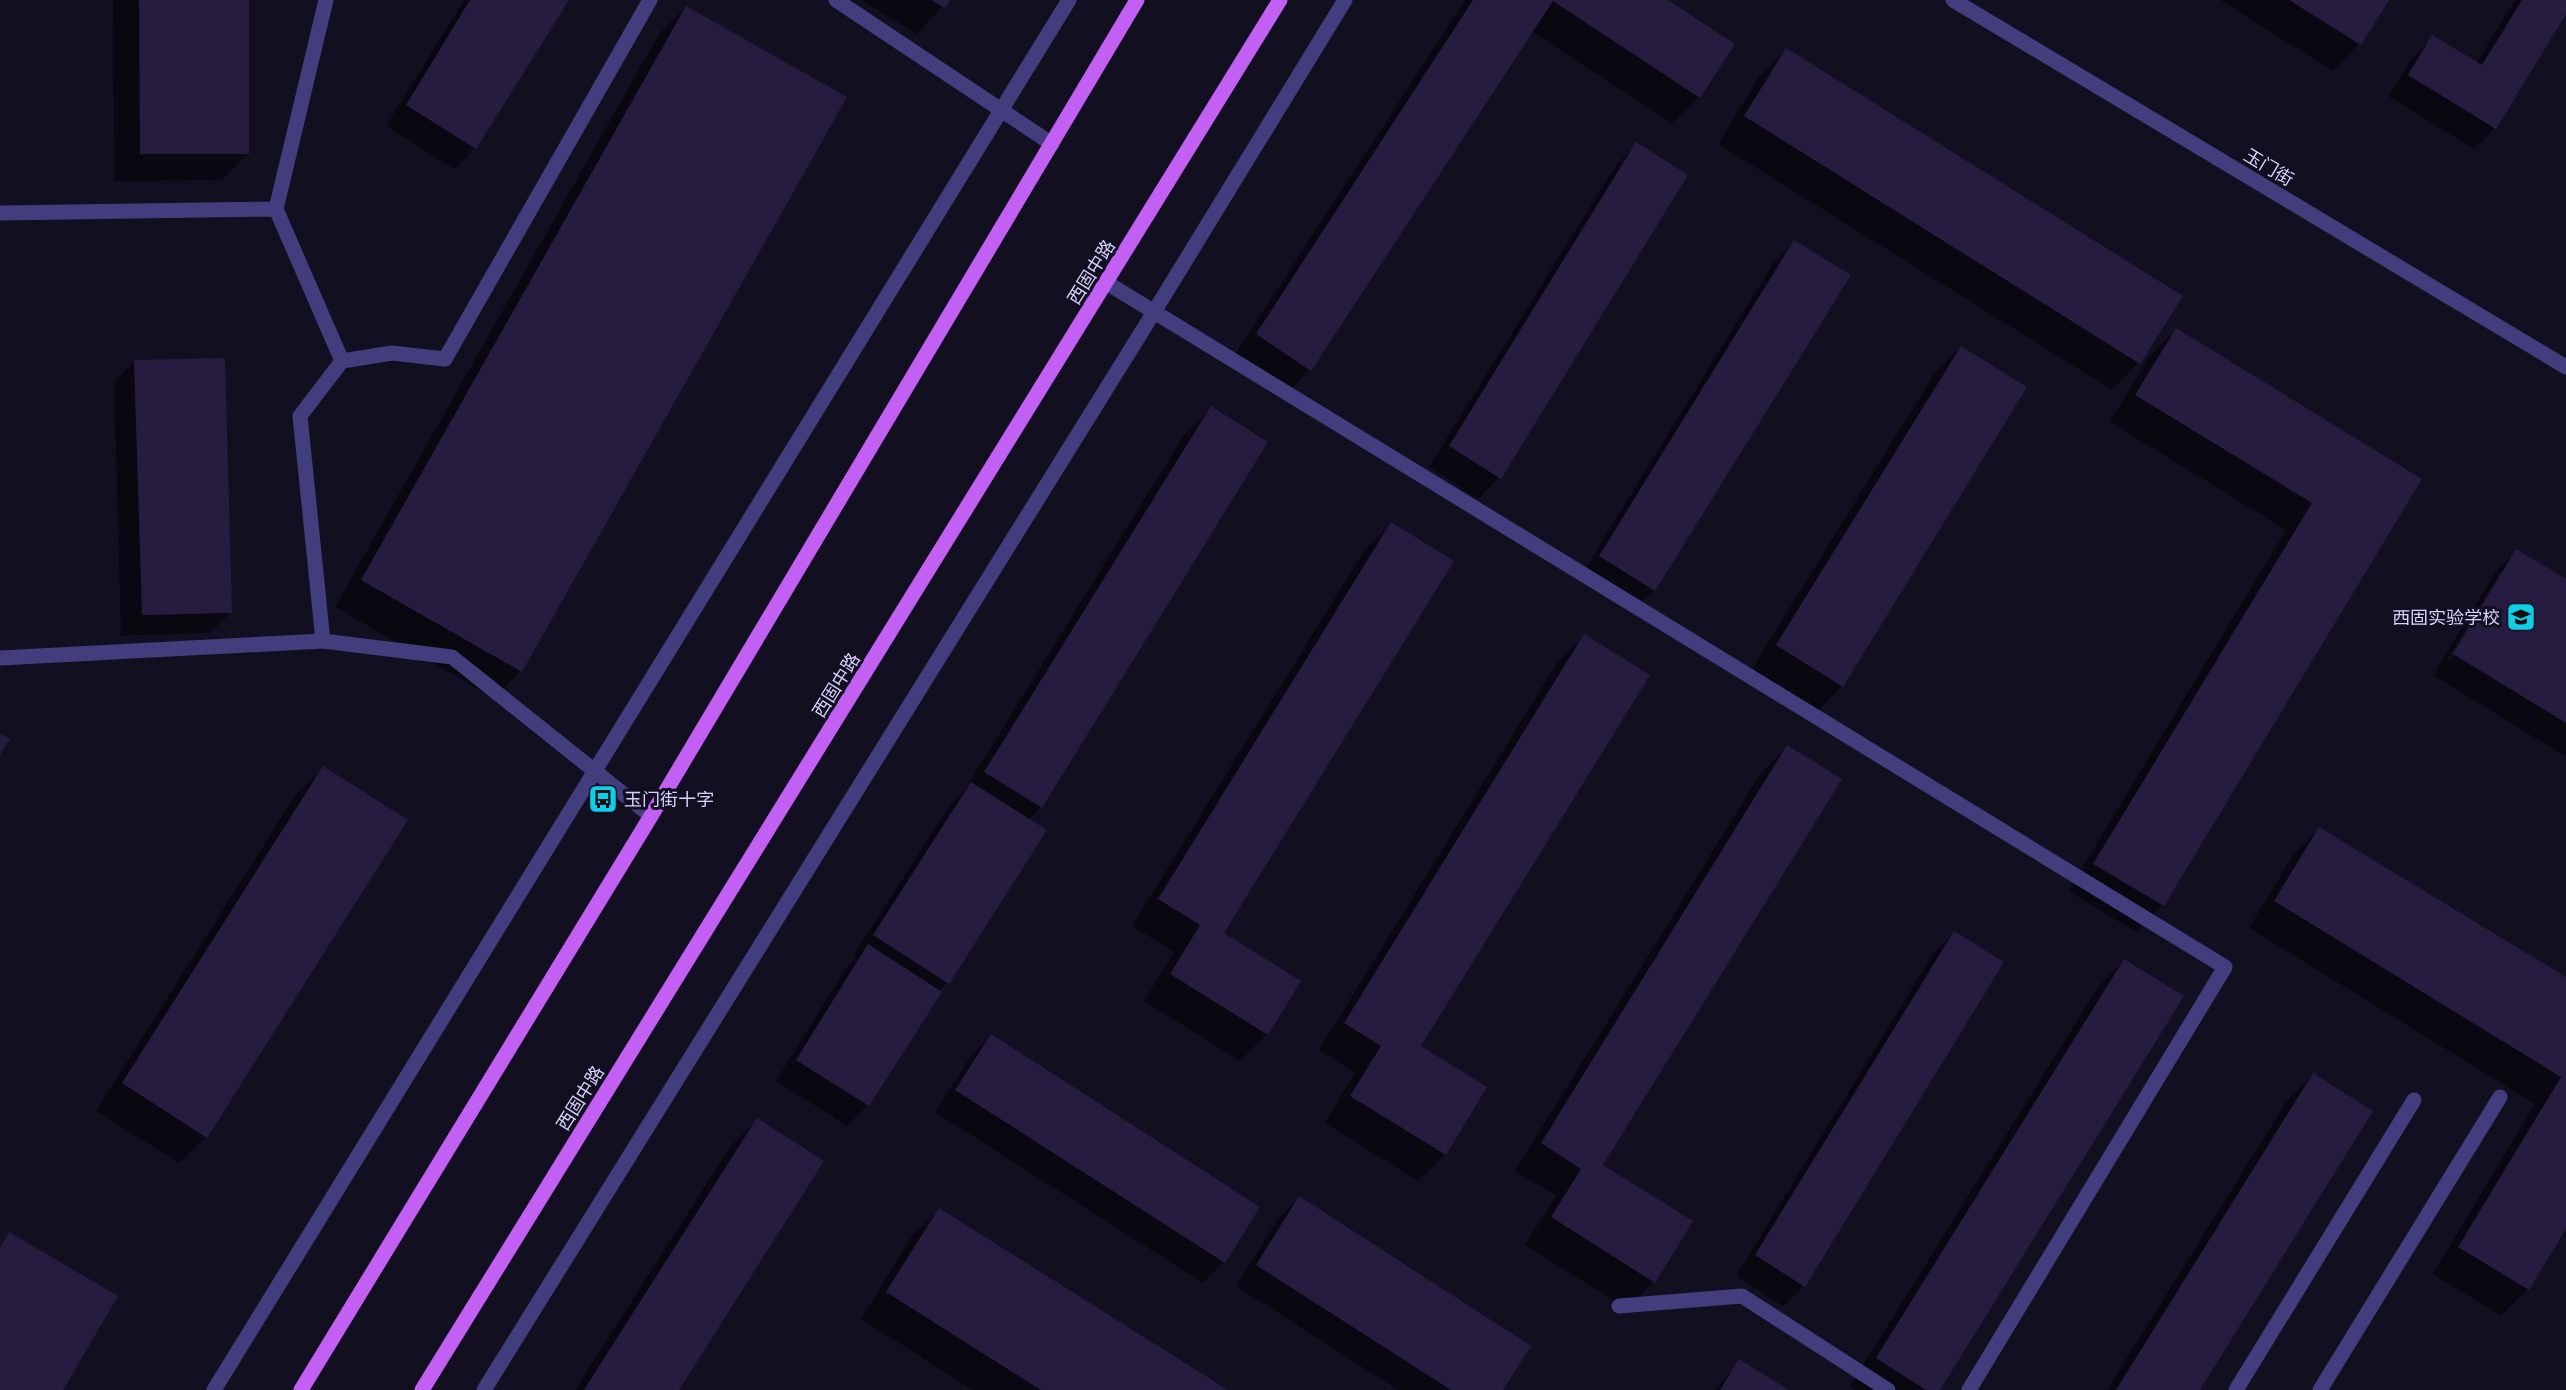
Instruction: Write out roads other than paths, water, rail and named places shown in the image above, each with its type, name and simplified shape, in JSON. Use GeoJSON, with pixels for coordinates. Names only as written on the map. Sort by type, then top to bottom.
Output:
{"type":"FeatureCollection","features":[{"type":"Feature","properties":{"kind":"main road"},"geometry":{"type":"LineString","coordinates":[[301,1390],[651,816],[1137,0]]}},
{"type":"Feature","properties":{"kind":"main road","name":"西固中路"},"geometry":{"type":"LineString","coordinates":[[422,1390],[1280,0]]}},
{"type":"Feature","properties":{"kind":"street"},"geometry":{"type":"LineString","coordinates":[[326,0],[276,208],[342,361]]}},
{"type":"Feature","properties":{"kind":"street"},"geometry":{"type":"LineString","coordinates":[[322,641],[300,416],[342,361],[392,353],[444,359],[650,0]]}},
{"type":"Feature","properties":{"kind":"street"},"geometry":{"type":"LineString","coordinates":[[836,0],[1052,144]]}},
{"type":"Feature","properties":{"kind":"street"},"geometry":{"type":"LineString","coordinates":[[214,1390],[1069,0]]}},
{"type":"Feature","properties":{"kind":"street"},"geometry":{"type":"LineString","coordinates":[[484,1390],[1154,312],[1345,0]]}},
{"type":"Feature","properties":{"kind":"street","name":"玉门街"},"geometry":{"type":"LineString","coordinates":[[1953,0],[2566,368]]}},
{"type":"Feature","properties":{"kind":"street"},"geometry":{"type":"LineString","coordinates":[[0,213],[276,208]]}},
{"type":"Feature","properties":{"kind":"street"},"geometry":{"type":"LineString","coordinates":[[1107,283],[2225,967],[1969,1390]]}},
{"type":"Feature","properties":{"kind":"street"},"geometry":{"type":"LineString","coordinates":[[0,658],[322,641],[452,657],[651,816]]}},
{"type":"Feature","properties":{"kind":"street"},"geometry":{"type":"LineString","coordinates":[[2320,1390],[2500,1097]]}},
{"type":"Feature","properties":{"kind":"street"},"geometry":{"type":"LineString","coordinates":[[2236,1390],[2414,1100]]}},
{"type":"Feature","properties":{"kind":"street"},"geometry":{"type":"LineString","coordinates":[[1619,1306],[1742,1296],[1888,1390]]}},
{"type":"Feature","properties":{"kind":"place","name":"西固实验学校"},"geometry":{"type":"Point","coordinates":[2521,617]}},
{"type":"Feature","properties":{"kind":"place","name":"玉门街十字"},"geometry":{"type":"Point","coordinates":[603,799]}}]}
